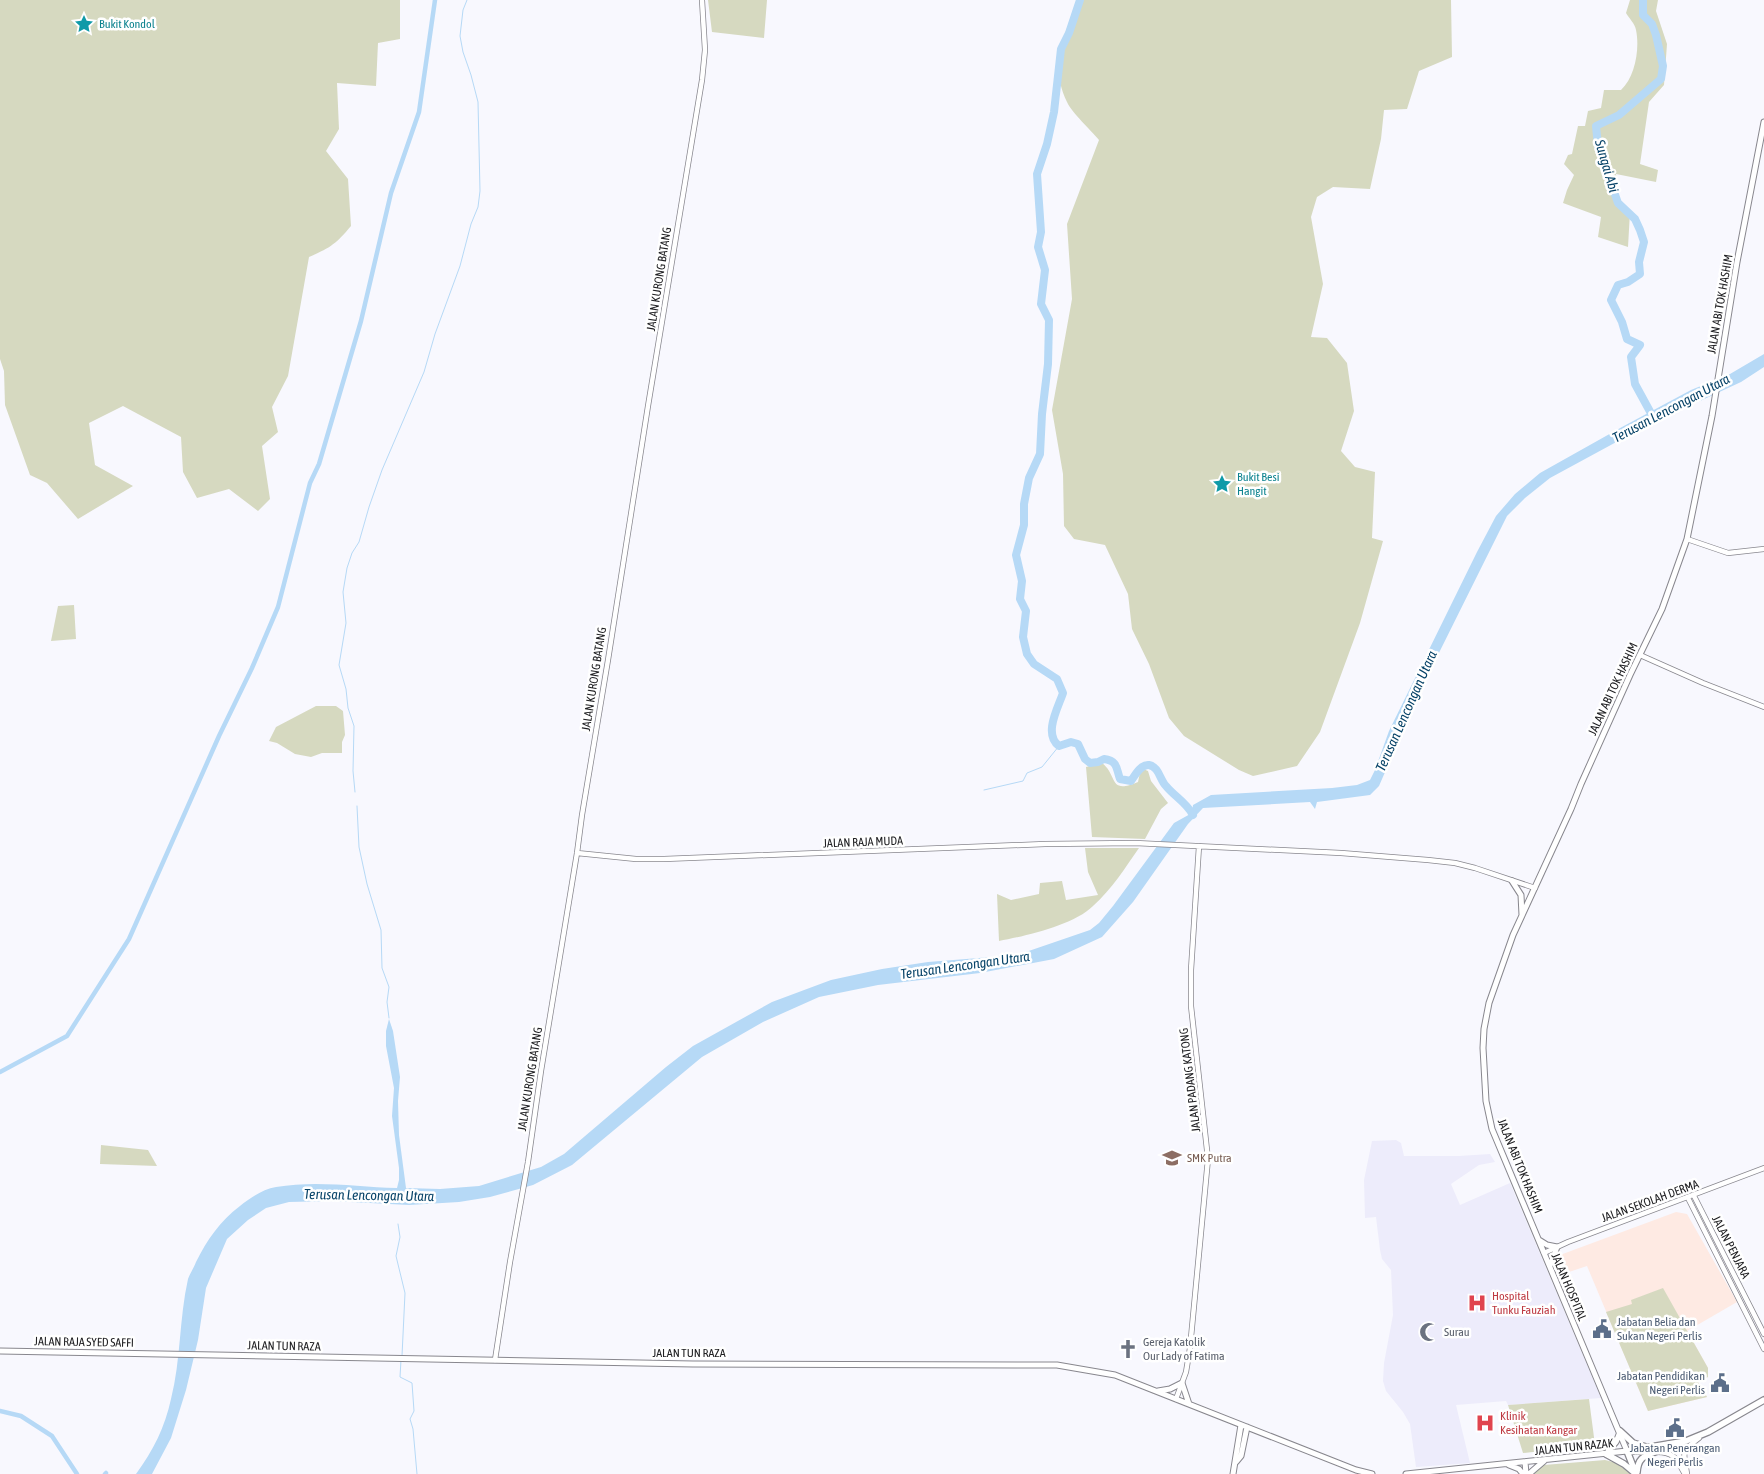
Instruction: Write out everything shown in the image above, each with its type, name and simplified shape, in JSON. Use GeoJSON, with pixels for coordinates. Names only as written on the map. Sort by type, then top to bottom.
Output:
{"type":"FeatureCollection","features":[{"type":"Feature","properties":{"kind":"main road","name":"JALAN ABI TOK HASHIM"},"geometry":{"type":"LineString","coordinates":[[1541,1246],[1492,1129],[1486,1101],[1483,1033],[1489,1003],[1507,949],[1662,608],[1687,539],[1764,122]]}},
{"type":"Feature","properties":{"kind":"main road"},"geometry":{"type":"LineString","coordinates":[[1512,881],[1521,895],[1522,916]]}},
{"type":"Feature","properties":{"kind":"main road"},"geometry":{"type":"LineString","coordinates":[[1538,1239],[1547,1245],[1557,1247],[1550,1266]]}},
{"type":"Feature","properties":{"kind":"main road","name":"JALAN HOSPITAL"},"geometry":{"type":"LineString","coordinates":[[1541,1246],[1620,1431],[1636,1474]]}},
{"type":"Feature","properties":{"kind":"main road","name":"JALAN RAJA SYED SAFFI"},"geometry":{"type":"LineString","coordinates":[[0,1351],[197,1355]]}},
{"type":"Feature","properties":{"kind":"main road","name":"JALAN TUN RAZA"},"geometry":{"type":"LineString","coordinates":[[197,1355],[845,1365],[1047,1364],[1082,1368],[1115,1375],[1176,1399]]}},
{"type":"Feature","properties":{"kind":"main road"},"geometry":{"type":"LineString","coordinates":[[1155,1391],[1170,1389],[1182,1383],[1189,1404]]}},
{"type":"Feature","properties":{"kind":"main road"},"geometry":{"type":"LineString","coordinates":[[1176,1399],[1356,1470],[1372,1474]]}},
{"type":"Feature","properties":{"kind":"main road","name":"JALAN TUN RAZAK"},"geometry":{"type":"LineString","coordinates":[[1406,1474],[1653,1450],[1677,1444],[1703,1434],[1764,1400]]}},
{"type":"Feature","properties":{"kind":"main road"},"geometry":{"type":"LineString","coordinates":[[1233,1474],[1241,1425]]}},
{"type":"Feature","properties":{"kind":"main road"},"geometry":{"type":"LineString","coordinates":[[1236,1462],[1241,1456],[1247,1428]]}},
{"type":"Feature","properties":{"kind":"main road"},"geometry":{"type":"LineString","coordinates":[[1620,1431],[1636,1445],[1653,1450],[1641,1458],[1636,1474],[1624,1464],[1606,1454],[1616,1442],[1620,1431]]}},
{"type":"Feature","properties":{"kind":"main road"},"geometry":{"type":"LineString","coordinates":[[1526,1474],[1544,1460]]}},
{"type":"Feature","properties":{"kind":"main road"},"geometry":{"type":"LineString","coordinates":[[1525,1462],[1526,1474]]}},
{"type":"Feature","properties":{"kind":"main road"},"geometry":{"type":"LineString","coordinates":[[1502,1464],[1515,1467],[1526,1474]]}},
{"type":"Feature","properties":{"kind":"street","name":"JALAN KURONG BATANG"},"geometry":{"type":"LineString","coordinates":[[495,1360],[703,74],[705,50],[702,0]]}},
{"type":"Feature","properties":{"kind":"street"},"geometry":{"type":"LineString","coordinates":[[1687,539],[1728,553],[1764,550]]}},
{"type":"Feature","properties":{"kind":"street"},"geometry":{"type":"LineString","coordinates":[[1640,655],[1710,686],[1764,707]]}},
{"type":"Feature","properties":{"kind":"street","name":"JALAN RAJA MUDA"},"geometry":{"type":"LineString","coordinates":[[577,853],[636,859],[664,859],[1045,844],[1150,844],[1455,863],[1535,888]]}},
{"type":"Feature","properties":{"kind":"street","name":"JALAN PADANG KATONG"},"geometry":{"type":"LineString","coordinates":[[1176,1399],[1186,1372],[1192,1338],[1208,1159],[1191,1006],[1191,970],[1199,846]]}},
{"type":"Feature","properties":{"kind":"street","name":"JALAN SEKOLAH DERMA"},"geometry":{"type":"LineString","coordinates":[[1544,1253],[1764,1168]]}},
{"type":"Feature","properties":{"kind":"street","name":"JALAN PENJARA"},"geometry":{"type":"LineString","coordinates":[[1694,1196],[1764,1334]]}},
{"type":"Feature","properties":{"kind":"street"},"geometry":{"type":"LineString","coordinates":[[1688,1198],[1764,1349]]}},
{"type":"Feature","properties":{"kind":"street"},"geometry":{"type":"LineString","coordinates":[[1686,1474],[1683,1458],[1685,1450],[1703,1434]]}},
{"type":"Feature","properties":{"kind":"street"},"geometry":{"type":"LineString","coordinates":[[1653,1450],[1676,1458],[1686,1474]]}},
{"type":"Feature","properties":{"kind":"shaded area","name":"Hospital Tunku Fauziah"},"geometry":{"type":"Polygon","coordinates":[[[1396,1140],[1401,1143],[1404,1156],[1490,1154],[1495,1162],[1479,1165],[1451,1184],[1460,1205],[1510,1183],[1601,1398],[1508,1405],[1506,1401],[1456,1405],[1470,1463],[1416,1467],[1410,1424],[1386,1391],[1383,1381],[1384,1363],[1393,1315],[1391,1270],[1382,1259],[1376,1217],[1365,1218],[1364,1180],[1372,1141],[1396,1140]]]}},
{"type":"Feature","properties":{"kind":"shaded area"},"geometry":{"type":"Polygon","coordinates":[[[1676,1212],[1687,1214],[1737,1302],[1687,1331],[1708,1368],[1708,1377],[1698,1382],[1707,1397],[1648,1411],[1587,1266],[1560,1275],[1556,1264],[1560,1255],[1676,1212]]]}},
{"type":"Feature","properties":{"kind":"green space"},"geometry":{"type":"Polygon","coordinates":[[[0,0],[400,0],[400,39],[378,43],[376,86],[337,83],[339,129],[326,151],[348,179],[351,226],[332,245],[309,257],[288,376],[272,407],[278,432],[262,446],[270,499],[258,511],[229,489],[197,498],[183,472],[181,437],[123,406],[89,423],[95,465],[133,486],[78,519],[47,483],[30,475],[5,405],[4,371],[0,359],[0,0]]]}},
{"type":"Feature","properties":{"kind":"green space"},"geometry":{"type":"Polygon","coordinates":[[[708,0],[767,0],[764,38],[712,32],[708,0]]]}},
{"type":"Feature","properties":{"kind":"green space"},"geometry":{"type":"Polygon","coordinates":[[[1080,0],[1451,0],[1452,57],[1419,71],[1407,109],[1384,110],[1381,139],[1370,189],[1333,187],[1317,197],[1311,217],[1323,284],[1311,337],[1327,338],[1347,363],[1354,411],[1341,451],[1355,467],[1375,472],[1372,538],[1383,541],[1360,623],[1320,732],[1297,766],[1253,776],[1239,770],[1184,736],[1169,718],[1149,664],[1132,629],[1128,594],[1105,545],[1074,539],[1064,526],[1063,474],[1052,410],[1072,299],[1067,224],[1099,140],[1069,106],[1059,75],[1060,50],[1068,25],[1080,0]]]}},
{"type":"Feature","properties":{"kind":"green space"},"geometry":{"type":"Polygon","coordinates":[[[1630,0],[1658,0],[1656,11],[1667,44],[1664,85],[1649,102],[1640,164],[1658,170],[1656,182],[1616,174],[1619,200],[1630,212],[1628,247],[1598,237],[1601,217],[1563,203],[1574,175],[1564,164],[1568,155],[1572,154],[1578,126],[1585,126],[1588,111],[1601,108],[1604,90],[1621,90],[1630,78],[1633,70],[1637,54],[1637,38],[1636,30],[1626,13],[1630,0]]]}},
{"type":"Feature","properties":{"kind":"green space"},"geometry":{"type":"Polygon","coordinates":[[[74,605],[76,639],[51,641],[58,606],[74,605]]]}},
{"type":"Feature","properties":{"kind":"green space"},"geometry":{"type":"Polygon","coordinates":[[[316,706],[336,706],[343,711],[345,735],[342,742],[342,753],[322,753],[311,757],[295,754],[277,743],[269,741],[276,727],[316,706]]]}},
{"type":"Feature","properties":{"kind":"green space"},"geometry":{"type":"Polygon","coordinates":[[[1102,763],[1115,782],[1122,786],[1138,782],[1141,768],[1148,771],[1151,781],[1168,803],[1161,809],[1145,839],[1092,837],[1086,767],[1102,763]]]}},
{"type":"Feature","properties":{"kind":"green space"},"geometry":{"type":"Polygon","coordinates":[[[1085,848],[1139,848],[1106,893],[1085,913],[1049,929],[999,941],[997,894],[1011,900],[1039,894],[1040,883],[1062,881],[1066,900],[1098,895],[1088,872],[1085,848]]]}},
{"type":"Feature","properties":{"kind":"green space"},"geometry":{"type":"Polygon","coordinates":[[[101,1145],[148,1150],[157,1166],[100,1164],[101,1145]]]}},
{"type":"Feature","properties":{"kind":"green space"},"geometry":{"type":"Polygon","coordinates":[[[1663,1288],[1708,1368],[1708,1377],[1698,1382],[1707,1397],[1648,1411],[1606,1312],[1632,1304],[1631,1300],[1663,1288]]]}},
{"type":"Feature","properties":{"kind":"green space"},"geometry":{"type":"Polygon","coordinates":[[[1589,1399],[1595,1445],[1523,1453],[1508,1405],[1589,1399]]]}},
{"type":"Feature","properties":{"kind":"green space"},"geometry":{"type":"Polygon","coordinates":[[[1605,1460],[1617,1463],[1630,1474],[1534,1474],[1539,1467],[1544,1465],[1605,1460]]]}},
{"type":"Feature","properties":{"kind":"water","name":"Terusan Lencongan Utara"},"geometry":{"type":"Polygon","coordinates":[[[1764,354],[1764,367],[1741,382],[1644,427],[1550,478],[1525,498],[1507,516],[1421,689],[1379,786],[1370,795],[1317,802],[1315,809],[1310,802],[1203,808],[1188,824],[1133,902],[1102,937],[1054,959],[980,973],[878,985],[819,997],[763,1022],[702,1057],[572,1165],[533,1185],[490,1197],[459,1202],[409,1205],[331,1201],[289,1202],[266,1208],[248,1220],[227,1239],[206,1288],[198,1340],[186,1390],[171,1438],[152,1474],[136,1474],[158,1438],[168,1409],[177,1369],[188,1279],[205,1246],[220,1225],[252,1197],[276,1187],[322,1184],[397,1188],[399,1168],[392,1116],[394,1088],[386,1046],[386,1031],[389,1019],[393,1031],[400,1077],[398,1101],[399,1135],[406,1188],[440,1189],[479,1186],[541,1167],[564,1154],[693,1046],[772,1002],[831,980],[882,969],[928,962],[1017,955],[1090,930],[1099,923],[1113,906],[1174,823],[1192,813],[1193,805],[1211,795],[1332,788],[1357,785],[1370,780],[1389,731],[1477,552],[1496,516],[1515,494],[1540,473],[1691,390],[1730,374],[1764,354]]]}},
{"type":"Feature","properties":{"kind":"waterway"},"geometry":{"type":"LineString","coordinates":[[0,1072],[67,1036],[129,939],[278,607],[310,483],[319,464],[361,321],[391,193],[419,112],[435,0]]}},
{"type":"Feature","properties":{"kind":"waterway"},"geometry":{"type":"LineString","coordinates":[[355,792],[353,771],[354,726],[348,708],[346,689],[339,665],[346,623],[343,592],[352,553],[359,542],[382,470],[424,372],[478,207],[480,191],[478,102],[460,36],[463,10],[467,0]]}},
{"type":"Feature","properties":{"kind":"waterway"},"geometry":{"type":"LineString","coordinates":[[1080,0],[1069,33],[1061,49],[1054,112],[1047,144],[1037,174],[1041,232],[1038,247],[1045,270],[1041,304],[1049,320],[1048,364],[1042,414],[1040,454],[1029,478],[1024,504],[1024,525],[1016,555],[1022,581],[1020,599],[1026,611],[1023,637],[1027,654],[1034,664],[1057,679],[1063,693],[1053,721],[1052,735],[1054,741],[1059,746],[1071,742],[1078,744],[1085,759],[1090,763],[1104,759],[1112,761],[1116,766],[1120,779],[1131,781],[1143,766],[1152,766],[1166,786],[1193,815]]}},
{"type":"Feature","properties":{"kind":"waterway","name":"Sungai Abi"},"geometry":{"type":"LineString","coordinates":[[1643,0],[1643,15],[1652,24],[1656,35],[1663,66],[1661,79],[1619,115],[1596,126],[1598,146],[1618,203],[1635,219],[1644,242],[1639,262],[1640,274],[1628,282],[1618,285],[1611,300],[1622,322],[1627,339],[1640,345],[1631,357],[1635,384],[1653,417]]}},
{"type":"Feature","properties":{"kind":"waterway"},"geometry":{"type":"LineString","coordinates":[[984,790],[1023,781],[1027,773],[1042,767],[1059,746]]}},
{"type":"Feature","properties":{"kind":"waterway"},"geometry":{"type":"LineString","coordinates":[[357,806],[359,847],[367,884],[381,930],[382,968],[389,987],[387,1002],[389,1018]]}},
{"type":"Feature","properties":{"kind":"waterway"},"geometry":{"type":"LineString","coordinates":[[398,1224],[400,1237],[396,1256],[405,1293],[402,1356]]}},
{"type":"Feature","properties":{"kind":"waterway"},"geometry":{"type":"LineString","coordinates":[[401,1360],[400,1377],[412,1383],[414,1411],[410,1419],[413,1429],[417,1474]]}},
{"type":"Feature","properties":{"kind":"waterway"},"geometry":{"type":"LineString","coordinates":[[0,1411],[21,1416],[52,1436],[77,1474]]}},
{"type":"Feature","properties":{"kind":"place","name":"Bukit Kondol"},"geometry":{"type":"Point","coordinates":[84,24]}},
{"type":"Feature","properties":{"kind":"place","name":"Bukit Besi Hangit"},"geometry":{"type":"Point","coordinates":[1222,484]}},
{"type":"Feature","properties":{"kind":"place","name":"SMK Putra"},"geometry":{"type":"Point","coordinates":[1172,1158]}},
{"type":"Feature","properties":{"kind":"place","name":"Hospital Tunku Fauziah"},"geometry":{"type":"Point","coordinates":[1477,1303]}},
{"type":"Feature","properties":{"kind":"place","name":"Jabatan Belia dan Sukan Negeri Perlis"},"geometry":{"type":"Point","coordinates":[1602,1329]}},
{"type":"Feature","properties":{"kind":"place","name":"Surau"},"geometry":{"type":"Point","coordinates":[1429,1332]}},
{"type":"Feature","properties":{"kind":"place","name":"Gereja Katolik Our Lady of Fatima"},"geometry":{"type":"Point","coordinates":[1128,1349]}},
{"type":"Feature","properties":{"kind":"place","name":"Jabatan Pendidikan Negeri Perlis"},"geometry":{"type":"Point","coordinates":[1720,1383]}},
{"type":"Feature","properties":{"kind":"place","name":"Klinik Kesihatan Kangar"},"geometry":{"type":"Point","coordinates":[1485,1423]}},
{"type":"Feature","properties":{"kind":"place","name":"Jabatan Penerangan Negeri Perlis"},"geometry":{"type":"Point","coordinates":[1675,1428]}}]}
